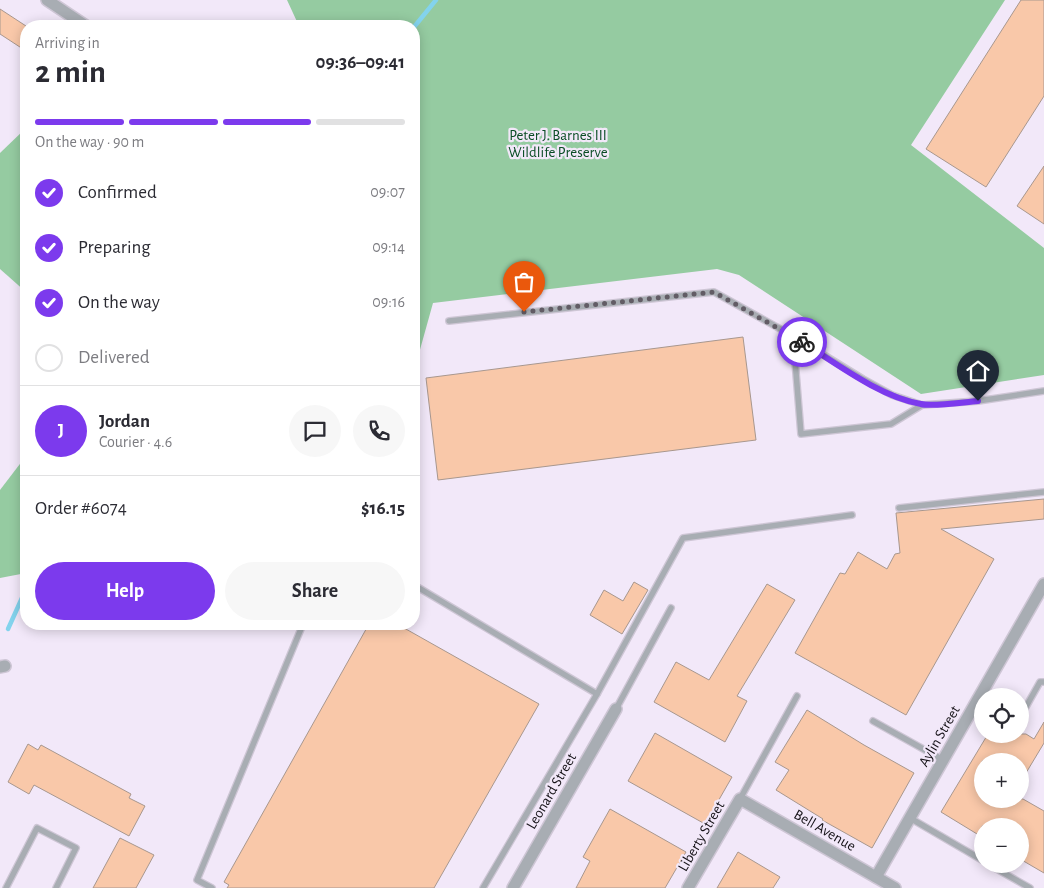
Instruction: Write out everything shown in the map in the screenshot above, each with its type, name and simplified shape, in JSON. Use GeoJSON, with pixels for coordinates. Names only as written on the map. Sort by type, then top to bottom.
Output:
{"type":"FeatureCollection","features":[{"type":"Feature","properties":{"kind":"street"},"geometry":{"type":"LineString","coordinates":[[47,0],[77,20]]}},
{"type":"Feature","properties":{"kind":"street","name":"Aylin Street"},"geometry":{"type":"LineString","coordinates":[[876,877],[1044,584]]}},
{"type":"Feature","properties":{"kind":"street","name":"Leonard Street"},"geometry":{"type":"LineString","coordinates":[[513,888],[616,709]]}},
{"type":"Feature","properties":{"kind":"street","name":"Bell Avenue"},"geometry":{"type":"LineString","coordinates":[[740,799],[895,888]]}},
{"type":"Feature","properties":{"kind":"street","name":"Liberty Street"},"geometry":{"type":"LineString","coordinates":[[688,888],[740,799]]}},
{"type":"Feature","properties":{"kind":"lane"},"geometry":{"type":"LineString","coordinates":[[448,321],[714,292],[794,336],[892,395],[922,405],[978,401],[1044,391]]}},
{"type":"Feature","properties":{"kind":"lane"},"geometry":{"type":"LineString","coordinates":[[794,336],[800,434],[891,424],[922,405]]}},
{"type":"Feature","properties":{"kind":"lane"},"geometry":{"type":"LineString","coordinates":[[899,508],[1044,492]]}},
{"type":"Feature","properties":{"kind":"lane"},"geometry":{"type":"LineString","coordinates":[[483,888],[597,694],[683,538],[852,515]]}},
{"type":"Feature","properties":{"kind":"lane"},"geometry":{"type":"LineString","coordinates":[[420,589],[597,694]]}},
{"type":"Feature","properties":{"kind":"lane"},"geometry":{"type":"LineString","coordinates":[[616,709],[671,608]]}},
{"type":"Feature","properties":{"kind":"lane"},"geometry":{"type":"LineString","coordinates":[[212,888],[197,880],[300,630]]}},
{"type":"Feature","properties":{"kind":"lane"},"geometry":{"type":"LineString","coordinates":[[1029,701],[1040,682],[1044,682]]}},
{"type":"Feature","properties":{"kind":"lane"},"geometry":{"type":"LineString","coordinates":[[740,799],[797,696]]}},
{"type":"Feature","properties":{"kind":"lane"},"geometry":{"type":"LineString","coordinates":[[873,721],[943,760]]}},
{"type":"Feature","properties":{"kind":"lane"},"geometry":{"type":"LineString","coordinates":[[910,818],[974,855]]}},
{"type":"Feature","properties":{"kind":"lane"},"geometry":{"type":"LineString","coordinates":[[6,888],[37,828],[76,848],[56,888]]}},
{"type":"Feature","properties":{"kind":"lane"},"geometry":{"type":"LineString","coordinates":[[1004,873],[1030,888]]}},
{"type":"Feature","properties":{"kind":"green space","name":"Peter J. Barnes III Wildlife Preserve"},"geometry":{"type":"Polygon","coordinates":[[[287,0],[1005,0],[911,145],[1044,248],[1044,375],[921,394],[739,275],[717,269],[433,303],[420,350],[420,20],[296,20],[287,0]]]}},
{"type":"Feature","properties":{"kind":"green space"},"geometry":{"type":"Polygon","coordinates":[[[20,134],[20,287],[0,269],[0,153],[20,134]]]}},
{"type":"Feature","properties":{"kind":"green space"},"geometry":{"type":"Polygon","coordinates":[[[20,464],[20,574],[0,578],[0,490],[20,464]]]}},
{"type":"Feature","properties":{"kind":"building"},"geometry":{"type":"Polygon","coordinates":[[[1021,0],[1044,0],[1044,96],[986,187],[926,149],[1021,0]]]}},
{"type":"Feature","properties":{"kind":"building"},"geometry":{"type":"Polygon","coordinates":[[[0,9],[20,22],[20,47],[0,34],[0,9]]]}},
{"type":"Feature","properties":{"kind":"building"},"geometry":{"type":"Polygon","coordinates":[[[1044,166],[1044,224],[1017,206],[1044,166]]]}},
{"type":"Feature","properties":{"kind":"building"},"geometry":{"type":"Polygon","coordinates":[[[743,337],[756,440],[438,480],[426,378],[743,337]]]}},
{"type":"Feature","properties":{"kind":"building"},"geometry":{"type":"Polygon","coordinates":[[[1044,499],[1044,519],[941,529],[994,559],[906,715],[795,653],[840,573],[845,574],[858,552],[887,569],[895,554],[900,553],[896,513],[1044,499]]]}},
{"type":"Feature","properties":{"kind":"building"},"geometry":{"type":"Polygon","coordinates":[[[634,582],[648,590],[622,634],[590,615],[604,590],[623,601],[634,582]]]}},
{"type":"Feature","properties":{"kind":"building"},"geometry":{"type":"Polygon","coordinates":[[[767,584],[795,600],[737,696],[747,701],[725,742],[654,702],[676,662],[709,680],[767,584]]]}},
{"type":"Feature","properties":{"kind":"building"},"geometry":{"type":"Polygon","coordinates":[[[366,630],[408,630],[539,704],[434,888],[227,888],[229,885],[224,882],[366,630]]]}},
{"type":"Feature","properties":{"kind":"building"},"geometry":{"type":"Polygon","coordinates":[[[807,710],[914,773],[872,848],[822,820],[776,790],[789,770],[775,762],[807,710]]]}},
{"type":"Feature","properties":{"kind":"building"},"geometry":{"type":"Polygon","coordinates":[[[1044,722],[1044,743],[1029,768],[1029,753],[977,753],[983,743],[1029,743],[1029,736],[1034,739],[1044,722]]]}},
{"type":"Feature","properties":{"kind":"building"},"geometry":{"type":"Polygon","coordinates":[[[655,733],[732,777],[705,824],[628,781],[655,733]]]}},
{"type":"Feature","properties":{"kind":"building"},"geometry":{"type":"Polygon","coordinates":[[[28,744],[38,750],[41,745],[131,794],[129,798],[145,806],[129,836],[34,785],[29,794],[8,782],[28,744]]]}},
{"type":"Feature","properties":{"kind":"building"},"geometry":{"type":"Polygon","coordinates":[[[974,757],[974,808],[1029,808],[1029,802],[1044,811],[1044,873],[1029,864],[1029,818],[974,818],[974,832],[941,812],[974,757]]]}},
{"type":"Feature","properties":{"kind":"building"},"geometry":{"type":"Polygon","coordinates":[[[610,809],[686,852],[665,888],[576,888],[590,861],[583,857],[610,809]]]}},
{"type":"Feature","properties":{"kind":"building"},"geometry":{"type":"Polygon","coordinates":[[[120,838],[154,855],[136,888],[93,888],[120,838]]]}},
{"type":"Feature","properties":{"kind":"building"},"geometry":{"type":"Polygon","coordinates":[[[738,852],[780,877],[773,888],[717,888],[738,852]]]}},
{"type":"Feature","properties":{"kind":"waterway"},"geometry":{"type":"LineString","coordinates":[[420,20],[436,0]]}},
{"type":"Feature","properties":{"kind":"waterway"},"geometry":{"type":"LineString","coordinates":[[8,629],[20,602]]}},
{"type":"Feature","properties":{"kind":"way so far"},"geometry":{"type":"LineString","coordinates":[[524,312],[714,292],[802,342]]}},
{"type":"Feature","properties":{"kind":"route"},"geometry":{"type":"LineString","coordinates":[[802,342],[892,395],[922,405],[978,401]]}}]}
